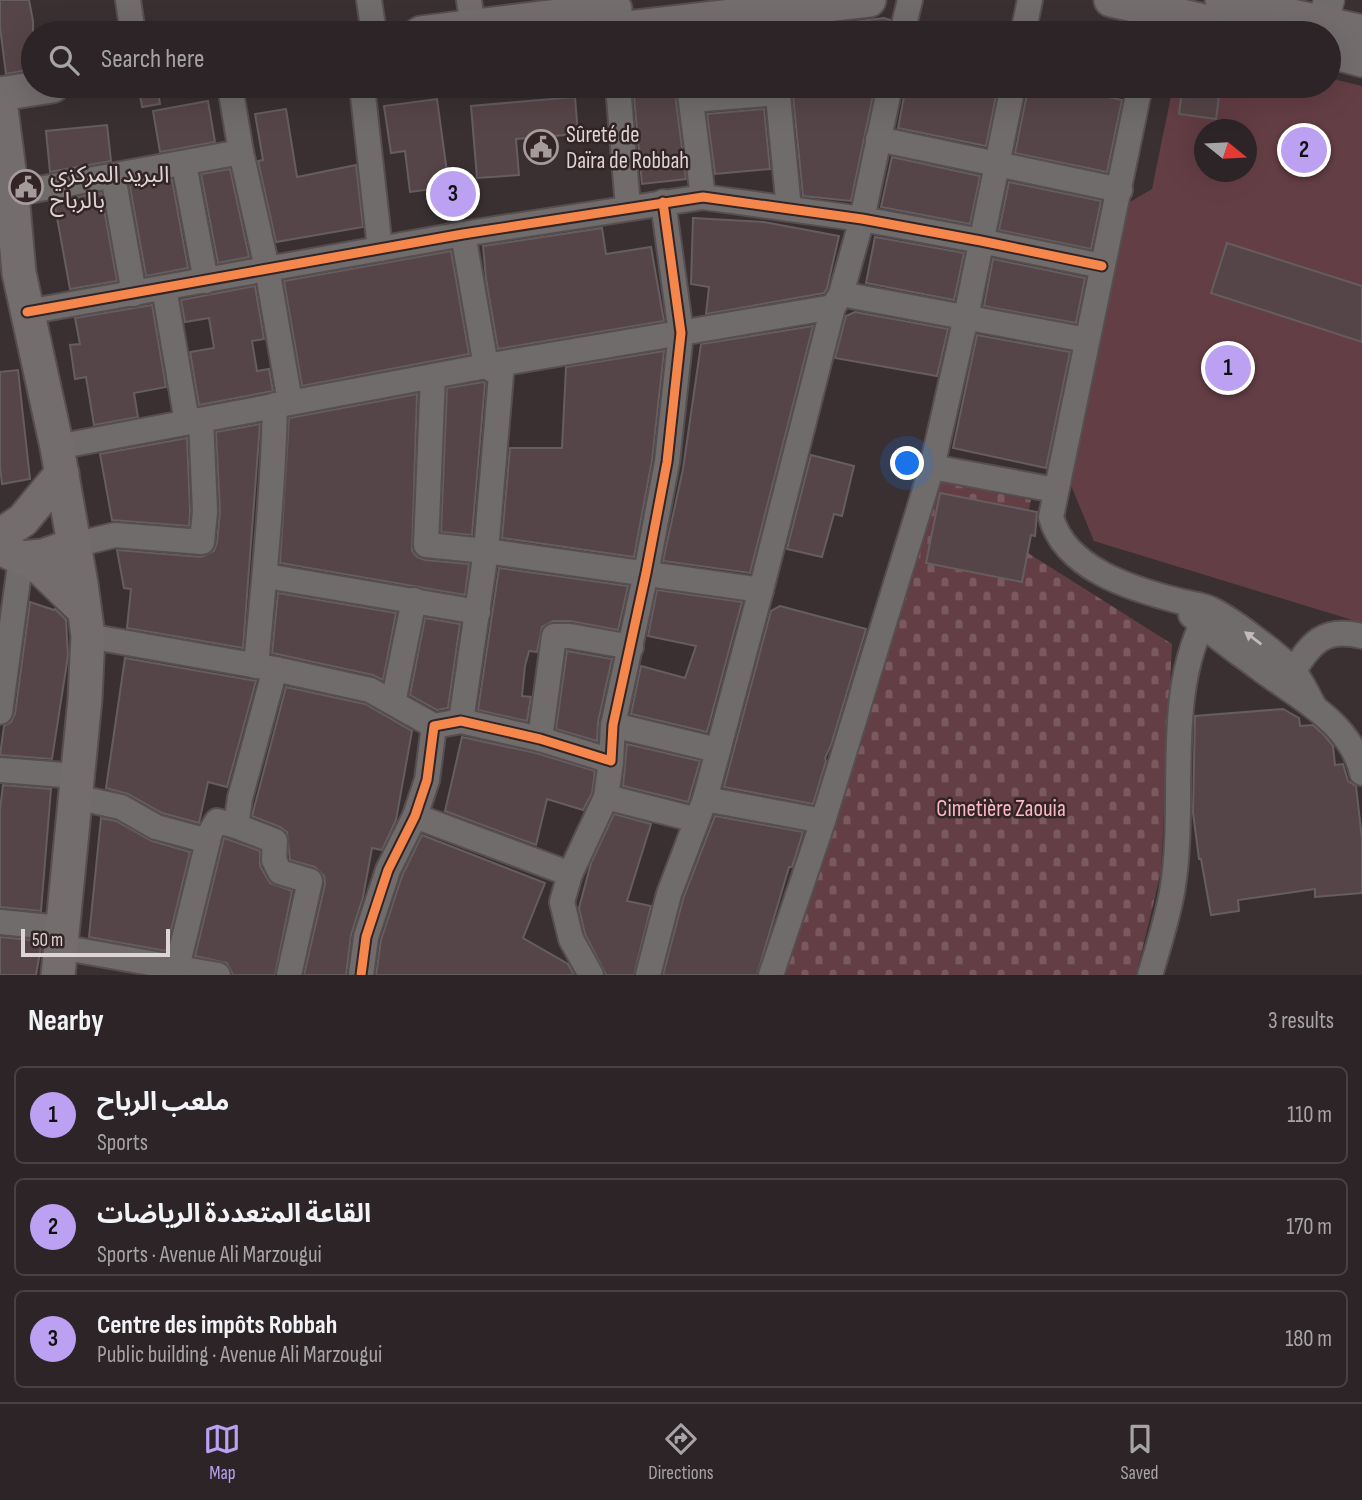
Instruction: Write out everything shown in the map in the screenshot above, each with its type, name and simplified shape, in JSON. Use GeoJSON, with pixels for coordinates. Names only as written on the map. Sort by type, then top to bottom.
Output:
{"type":"FeatureCollection","features":[{"type":"Feature","properties":{"kind":"main road"},"geometry":{"type":"LineString","coordinates":[[453,21],[471,14],[683,18],[768,15],[869,0]]}},
{"type":"Feature","properties":{"kind":"main road"},"geometry":{"type":"LineString","coordinates":[[1111,0],[1154,14],[1192,21]]}},
{"type":"Feature","properties":{"kind":"main road"},"geometry":{"type":"LineString","coordinates":[[1222,0],[1309,21]]}},
{"type":"Feature","properties":{"kind":"main road"},"geometry":{"type":"LineString","coordinates":[[1341,28],[1362,32]]}},
{"type":"Feature","properties":{"kind":"main road"},"geometry":{"type":"LineString","coordinates":[[1341,44],[1362,60]]}},
{"type":"Feature","properties":{"kind":"main road"},"geometry":{"type":"LineString","coordinates":[[0,94],[21,91]]}},
{"type":"Feature","properties":{"kind":"main road"},"geometry":{"type":"LineString","coordinates":[[0,101],[12,194],[9,272],[27,312],[60,460],[77,538],[86,623],[85,699],[59,950]]}},
{"type":"Feature","properties":{"kind":"main road"},"geometry":{"type":"LineString","coordinates":[[10,547],[23,520],[60,460]]}},
{"type":"Feature","properties":{"kind":"main road"},"geometry":{"type":"LineString","coordinates":[[10,547],[37,528],[77,538]]}},
{"type":"Feature","properties":{"kind":"main road"},"geometry":{"type":"LineString","coordinates":[[10,547],[86,623]]}},
{"type":"Feature","properties":{"kind":"street"},"geometry":{"type":"LineString","coordinates":[[128,0],[131,21]]}},
{"type":"Feature","properties":{"kind":"street"},"geometry":{"type":"LineString","coordinates":[[369,0],[372,21]]}},
{"type":"Feature","properties":{"kind":"street"},"geometry":{"type":"LineString","coordinates":[[905,21],[910,0]]}},
{"type":"Feature","properties":{"kind":"street"},"geometry":{"type":"LineString","coordinates":[[1026,21],[1030,0]]}},
{"type":"Feature","properties":{"kind":"street"},"geometry":{"type":"LineString","coordinates":[[231,98],[267,268],[282,404],[266,576],[265,668],[236,826]]}},
{"type":"Feature","properties":{"kind":"street"},"geometry":{"type":"LineString","coordinates":[[363,98],[380,249]]}},
{"type":"Feature","properties":{"kind":"street"},"geometry":{"type":"LineString","coordinates":[[619,98],[628,207]]}},
{"type":"Feature","properties":{"kind":"street"},"geometry":{"type":"LineString","coordinates":[[691,98],[703,197]]}},
{"type":"Feature","properties":{"kind":"street"},"geometry":{"type":"LineString","coordinates":[[779,98],[789,209]]}},
{"type":"Feature","properties":{"kind":"street"},"geometry":{"type":"LineString","coordinates":[[648,975],[669,894],[701,809],[718,750],[837,301],[862,219],[887,98]]}},
{"type":"Feature","properties":{"kind":"street"},"geometry":{"type":"LineString","coordinates":[[771,975],[823,821],[932,467],[1011,98]]}},
{"type":"Feature","properties":{"kind":"street"},"geometry":{"type":"LineString","coordinates":[[1138,98],[1055,490],[1051,517],[1054,528],[1069,551],[1091,569],[1175,600],[1247,634],[1314,706],[1336,725],[1361,766]]}},
{"type":"Feature","properties":{"kind":"street"},"geometry":{"type":"LineString","coordinates":[[878,139],[1120,190]]}},
{"type":"Feature","properties":{"kind":"street"},"geometry":{"type":"LineString","coordinates":[[12,194],[241,152]]}},
{"type":"Feature","properties":{"kind":"street"},"geometry":{"type":"LineString","coordinates":[[184,164],[206,281]]}},
{"type":"Feature","properties":{"kind":"street"},"geometry":{"type":"LineString","coordinates":[[113,176],[134,294]]}},
{"type":"Feature","properties":{"kind":"street"},"geometry":{"type":"LineString","coordinates":[[27,312],[463,234],[703,197],[862,219],[1102,266]]}},
{"type":"Feature","properties":{"kind":"street"},"geometry":{"type":"LineString","coordinates":[[591,975],[571,939],[562,902],[570,874],[606,797],[613,725],[667,462],[681,332],[663,202]]}},
{"type":"Feature","properties":{"kind":"street"},"geometry":{"type":"LineString","coordinates":[[461,721],[486,551],[501,376],[486,366],[463,234]]}},
{"type":"Feature","properties":{"kind":"street"},"geometry":{"type":"LineString","coordinates":[[77,538],[115,536],[202,542],[205,511],[194,421],[164,288]]}},
{"type":"Feature","properties":{"kind":"street"},"geometry":{"type":"LineString","coordinates":[[60,460],[194,421],[837,301],[966,317],[1087,340]]}},
{"type":"Feature","properties":{"kind":"street"},"geometry":{"type":"LineString","coordinates":[[433,376],[426,545],[761,590]]}},
{"type":"Feature","properties":{"kind":"street"},"geometry":{"type":"LineString","coordinates":[[932,467],[1055,490]]}},
{"type":"Feature","properties":{"kind":"street"},"geometry":{"type":"LineString","coordinates":[[0,712],[10,547]]}},
{"type":"Feature","properties":{"kind":"street"},"geometry":{"type":"LineString","coordinates":[[266,576],[478,612]]}},
{"type":"Feature","properties":{"kind":"street"},"geometry":{"type":"LineString","coordinates":[[393,703],[414,600]]}},
{"type":"Feature","properties":{"kind":"street"},"geometry":{"type":"LineString","coordinates":[[1150,975],[1172,892],[1185,674],[1205,616]]}},
{"type":"Feature","properties":{"kind":"street"},"geometry":{"type":"LineString","coordinates":[[86,623],[265,668],[370,690],[434,726],[461,721],[540,739],[611,761]]}},
{"type":"Feature","properties":{"kind":"street"},"geometry":{"type":"LineString","coordinates":[[540,739],[554,636],[570,636],[631,647]]}},
{"type":"Feature","properties":{"kind":"street"},"geometry":{"type":"LineString","coordinates":[[1288,678],[1311,644],[1327,636],[1362,636]]}},
{"type":"Feature","properties":{"kind":"street"},"geometry":{"type":"LineString","coordinates":[[613,725],[718,750]]}},
{"type":"Feature","properties":{"kind":"street"},"geometry":{"type":"LineString","coordinates":[[361,975],[366,937],[388,870],[415,816],[427,780],[434,726]]}},
{"type":"Feature","properties":{"kind":"street"},"geometry":{"type":"LineString","coordinates":[[0,770],[76,787],[121,807],[156,827],[208,841]]}},
{"type":"Feature","properties":{"kind":"street"},"geometry":{"type":"LineString","coordinates":[[606,797],[823,821]]}},
{"type":"Feature","properties":{"kind":"street"},"geometry":{"type":"LineString","coordinates":[[415,816],[570,874]]}},
{"type":"Feature","properties":{"kind":"street"},"geometry":{"type":"LineString","coordinates":[[176,971],[208,841],[217,821],[275,841],[274,860],[280,872],[310,881],[289,975]]}},
{"type":"Feature","properties":{"kind":"street"},"geometry":{"type":"LineString","coordinates":[[0,922],[59,950],[176,971],[218,975]]}},
{"type":"Feature","properties":{"kind":"green space"},"geometry":{"type":"Polygon","coordinates":[[[1341,81],[1362,86],[1362,623],[1094,541],[1070,483],[1130,202],[1152,189],[1171,98],[1341,98],[1341,81]]]}},
{"type":"Feature","properties":{"kind":"green space","name":"Cimetière Zaouia"},"geometry":{"type":"Polygon","coordinates":[[[938,481],[1031,500],[1020,548],[1172,644],[1161,872],[1136,975],[775,975],[938,481]]]}},
{"type":"Feature","properties":{"kind":"building"},"geometry":{"type":"Polygon","coordinates":[[[0,0],[29,0],[33,21],[21,21],[21,71],[6,74],[0,27],[0,0]]]}},
{"type":"Feature","properties":{"kind":"building"},"geometry":{"type":"Polygon","coordinates":[[[884,18],[890,20],[890,21],[861,21],[884,18]]]}},
{"type":"Feature","properties":{"kind":"building"},"geometry":{"type":"Polygon","coordinates":[[[140,98],[159,98],[160,104],[142,107],[140,98]]]}},
{"type":"Feature","properties":{"kind":"building"},"geometry":{"type":"Polygon","coordinates":[[[575,98],[578,134],[516,139],[519,175],[477,178],[471,106],[575,98]]]}},
{"type":"Feature","properties":{"kind":"building"},"geometry":{"type":"Polygon","coordinates":[[[634,98],[676,98],[686,179],[642,184],[634,98]]]}},
{"type":"Feature","properties":{"kind":"building"},"geometry":{"type":"Polygon","coordinates":[[[793,98],[872,98],[851,201],[803,196],[793,98]]]}},
{"type":"Feature","properties":{"kind":"building"},"geometry":{"type":"Polygon","coordinates":[[[904,98],[996,98],[986,146],[898,128],[904,98]]]}},
{"type":"Feature","properties":{"kind":"building"},"geometry":{"type":"Polygon","coordinates":[[[1026,98],[1122,100],[1107,172],[1015,153],[1026,98]]]}},
{"type":"Feature","properties":{"kind":"building"},"geometry":{"type":"Polygon","coordinates":[[[1181,98],[1219,98],[1216,119],[1179,114],[1181,98]]]}},
{"type":"Feature","properties":{"kind":"building"},"geometry":{"type":"Polygon","coordinates":[[[437,99],[449,187],[410,192],[405,151],[391,153],[384,106],[437,99]]]}},
{"type":"Feature","properties":{"kind":"building"},"geometry":{"type":"Polygon","coordinates":[[[208,101],[215,142],[160,152],[153,111],[208,101]]]}},
{"type":"Feature","properties":{"kind":"building"},"geometry":{"type":"Polygon","coordinates":[[[286,109],[297,177],[356,165],[363,227],[276,242],[258,161],[263,160],[255,114],[286,109]]]}},
{"type":"Feature","properties":{"kind":"building"},"geometry":{"type":"Polygon","coordinates":[[[764,109],[770,169],[715,174],[707,114],[764,109]]]}},
{"type":"Feature","properties":{"kind":"building"},"geometry":{"type":"Polygon","coordinates":[[[107,125],[111,161],[50,172],[46,131],[107,125]]]}},
{"type":"Feature","properties":{"kind":"building"},"geometry":{"type":"Polygon","coordinates":[[[892,157],[980,176],[970,224],[881,207],[892,157]]]}},
{"type":"Feature","properties":{"kind":"building"},"geometry":{"type":"Polygon","coordinates":[[[230,169],[249,257],[218,263],[201,174],[230,169]]]}},
{"type":"Feature","properties":{"kind":"building"},"geometry":{"type":"Polygon","coordinates":[[[172,180],[188,268],[146,276],[130,187],[172,180]]]}},
{"type":"Feature","properties":{"kind":"building"},"geometry":{"type":"Polygon","coordinates":[[[1009,182],[1101,201],[1091,249],[999,230],[1009,182]]]}},
{"type":"Feature","properties":{"kind":"building"},"geometry":{"type":"Polygon","coordinates":[[[101,193],[117,281],[70,289],[54,201],[101,193]]]}},
{"type":"Feature","properties":{"kind":"building"},"geometry":{"type":"Polygon","coordinates":[[[693,218],[764,222],[839,236],[827,288],[824,293],[706,314],[709,287],[691,284],[693,218]]]}},
{"type":"Feature","properties":{"kind":"building"},"geometry":{"type":"Polygon","coordinates":[[[602,228],[606,254],[651,247],[664,321],[498,349],[483,246],[602,228]]]}},
{"type":"Feature","properties":{"kind":"building"},"geometry":{"type":"Polygon","coordinates":[[[875,237],[964,253],[954,300],[866,283],[875,237]]]}},
{"type":"Feature","properties":{"kind":"building"},"geometry":{"type":"Polygon","coordinates":[[[1227,243],[1362,286],[1362,342],[1211,293],[1227,243]]]}},
{"type":"Feature","properties":{"kind":"building"},"geometry":{"type":"Polygon","coordinates":[[[451,251],[469,354],[302,386],[284,281],[451,251]]]}},
{"type":"Feature","properties":{"kind":"building"},"geometry":{"type":"Polygon","coordinates":[[[993,259],[1085,278],[1076,323],[984,306],[993,259]]]}},
{"type":"Feature","properties":{"kind":"building"},"geometry":{"type":"Polygon","coordinates":[[[255,286],[264,339],[252,341],[257,371],[269,369],[273,391],[199,405],[190,352],[214,348],[209,318],[185,322],[181,300],[255,286]]]}},
{"type":"Feature","properties":{"kind":"building"},"geometry":{"type":"Polygon","coordinates":[[[152,305],[166,387],[134,393],[138,417],[94,425],[86,377],[75,379],[70,345],[80,344],[75,318],[152,305]]]}},
{"type":"Feature","properties":{"kind":"building"},"geometry":{"type":"Polygon","coordinates":[[[855,312],[948,329],[937,376],[835,358],[846,316],[855,312]]]}},
{"type":"Feature","properties":{"kind":"building"},"geometry":{"type":"Polygon","coordinates":[[[813,326],[750,573],[663,561],[683,469],[701,344],[813,326]]]}},
{"type":"Feature","properties":{"kind":"building"},"geometry":{"type":"Polygon","coordinates":[[[977,335],[1070,352],[1046,468],[953,448],[977,335]]]}},
{"type":"Feature","properties":{"kind":"building"},"geometry":{"type":"Polygon","coordinates":[[[664,351],[652,460],[634,557],[502,538],[510,448],[562,448],[566,367],[664,351]]]}},
{"type":"Feature","properties":{"kind":"building"},"geometry":{"type":"Polygon","coordinates":[[[18,370],[30,479],[2,484],[0,372],[18,370]]]}},
{"type":"Feature","properties":{"kind":"building"},"geometry":{"type":"Polygon","coordinates":[[[483,382],[472,535],[441,532],[447,388],[483,382]]]}},
{"type":"Feature","properties":{"kind":"building"},"geometry":{"type":"Polygon","coordinates":[[[417,394],[412,551],[425,560],[469,564],[465,595],[280,563],[289,418],[417,394]]]}},
{"type":"Feature","properties":{"kind":"building"},"geometry":{"type":"Polygon","coordinates":[[[260,424],[243,648],[127,628],[131,589],[124,588],[117,550],[201,557],[214,551],[220,511],[216,432],[260,424]]]}},
{"type":"Feature","properties":{"kind":"building"},"geometry":{"type":"Polygon","coordinates":[[[187,438],[189,526],[112,520],[100,454],[187,438]]]}},
{"type":"Feature","properties":{"kind":"building"},"geometry":{"type":"Polygon","coordinates":[[[811,455],[854,466],[842,516],[834,514],[822,557],[787,549],[811,455]]]}},
{"type":"Feature","properties":{"kind":"building"},"geometry":{"type":"Polygon","coordinates":[[[940,493],[1037,512],[1035,536],[1031,535],[1022,582],[926,563],[940,493]]]}},
{"type":"Feature","properties":{"kind":"building"},"geometry":{"type":"Polygon","coordinates":[[[499,568],[628,586],[618,630],[570,621],[553,621],[542,627],[537,652],[529,651],[525,666],[522,696],[531,697],[527,721],[478,710],[499,568]]]}},
{"type":"Feature","properties":{"kind":"building"},"geometry":{"type":"Polygon","coordinates":[[[657,590],[742,602],[707,732],[631,714],[641,666],[685,678],[696,646],[648,636],[657,590]]]}},
{"type":"Feature","properties":{"kind":"building"},"geometry":{"type":"Polygon","coordinates":[[[278,593],[396,613],[383,680],[373,675],[272,653],[278,593]]]}},
{"type":"Feature","properties":{"kind":"building"},"geometry":{"type":"Polygon","coordinates":[[[30,602],[55,609],[66,620],[68,656],[52,759],[0,755],[4,726],[11,722],[15,714],[30,602]]]}},
{"type":"Feature","properties":{"kind":"building"},"geometry":{"type":"Polygon","coordinates":[[[780,606],[866,629],[813,804],[724,787],[771,611],[780,606]]]}},
{"type":"Feature","properties":{"kind":"building"},"geometry":{"type":"Polygon","coordinates":[[[425,618],[460,624],[448,708],[437,710],[410,695],[425,618]]]}},
{"type":"Feature","properties":{"kind":"building"},"geometry":{"type":"Polygon","coordinates":[[[567,651],[612,659],[598,722],[597,741],[556,729],[567,651]]]}},
{"type":"Feature","properties":{"kind":"building"},"geometry":{"type":"Polygon","coordinates":[[[125,658],[256,681],[227,787],[208,782],[199,823],[162,813],[128,794],[106,788],[125,658]]]}},
{"type":"Feature","properties":{"kind":"building"},"geometry":{"type":"Polygon","coordinates":[[[286,687],[365,704],[412,731],[396,820],[382,850],[372,848],[363,897],[351,935],[346,975],[304,975],[325,884],[324,876],[315,867],[290,860],[287,832],[252,816],[286,687]]]}},
{"type":"Feature","properties":{"kind":"building"},"geometry":{"type":"Polygon","coordinates":[[[1283,709],[1299,718],[1300,726],[1313,725],[1324,735],[1333,746],[1335,765],[1343,764],[1348,781],[1356,786],[1362,839],[1362,893],[1315,897],[1315,889],[1238,900],[1239,911],[1211,915],[1193,813],[1195,716],[1283,709]]]}},
{"type":"Feature","properties":{"kind":"building"},"geometry":{"type":"Polygon","coordinates":[[[462,737],[536,753],[595,771],[592,793],[583,810],[547,799],[536,845],[445,811],[462,737]]]}},
{"type":"Feature","properties":{"kind":"building"},"geometry":{"type":"Polygon","coordinates":[[[627,744],[700,761],[688,802],[623,786],[627,744]]]}},
{"type":"Feature","properties":{"kind":"building"},"geometry":{"type":"Polygon","coordinates":[[[3,785],[51,789],[41,911],[0,907],[0,810],[3,785]]]}},
{"type":"Feature","properties":{"kind":"building"},"geometry":{"type":"Polygon","coordinates":[[[614,814],[651,824],[627,901],[651,906],[634,975],[606,975],[585,934],[579,908],[591,863],[614,814]]]}},
{"type":"Feature","properties":{"kind":"building"},"geometry":{"type":"Polygon","coordinates":[[[715,816],[803,832],[792,867],[789,867],[757,975],[663,975],[683,899],[715,816]]]}},
{"type":"Feature","properties":{"kind":"building"},"geometry":{"type":"Polygon","coordinates":[[[101,818],[116,821],[152,841],[190,852],[166,951],[89,937],[101,818]]]}},
{"type":"Feature","properties":{"kind":"building"},"geometry":{"type":"Polygon","coordinates":[[[422,835],[545,883],[523,938],[568,964],[574,975],[376,975],[381,940],[402,876],[422,835]]]}},
{"type":"Feature","properties":{"kind":"building"},"geometry":{"type":"Polygon","coordinates":[[[224,838],[260,851],[260,866],[270,883],[292,891],[275,975],[233,975],[227,963],[195,956],[224,838]]]}},
{"type":"Feature","properties":{"kind":"building"},"geometry":{"type":"Polygon","coordinates":[[[0,937],[42,941],[36,975],[0,975],[0,937]]]}},
{"type":"Feature","properties":{"kind":"cycle path"},"geometry":{"type":"LineString","coordinates":[[27,312],[463,234],[703,197],[862,219],[1102,266]]}},
{"type":"Feature","properties":{"kind":"cycle path"},"geometry":{"type":"LineString","coordinates":[[361,975],[366,937],[388,870],[415,816],[427,780],[434,726],[461,721],[540,739],[611,761],[613,725],[667,462],[681,333],[663,202]]}},
{"type":"Feature","properties":{"kind":"place","name":"Sûreté de Daïra de Robbah"},"geometry":{"type":"Point","coordinates":[541,147]}},
{"type":"Feature","properties":{"kind":"place","name":"القاعة المتعددة الرياضات"},"geometry":{"type":"Point","coordinates":[1304,150]}},
{"type":"Feature","properties":{"kind":"place","name":"البريد المركزي بالرباح"},"geometry":{"type":"Point","coordinates":[26,187]}},
{"type":"Feature","properties":{"kind":"place","name":"Centre des impôts Robbah"},"geometry":{"type":"Point","coordinates":[453,194]}},
{"type":"Feature","properties":{"kind":"place","name":"ملعب الرباح"},"geometry":{"type":"Point","coordinates":[1228,368]}}]}
